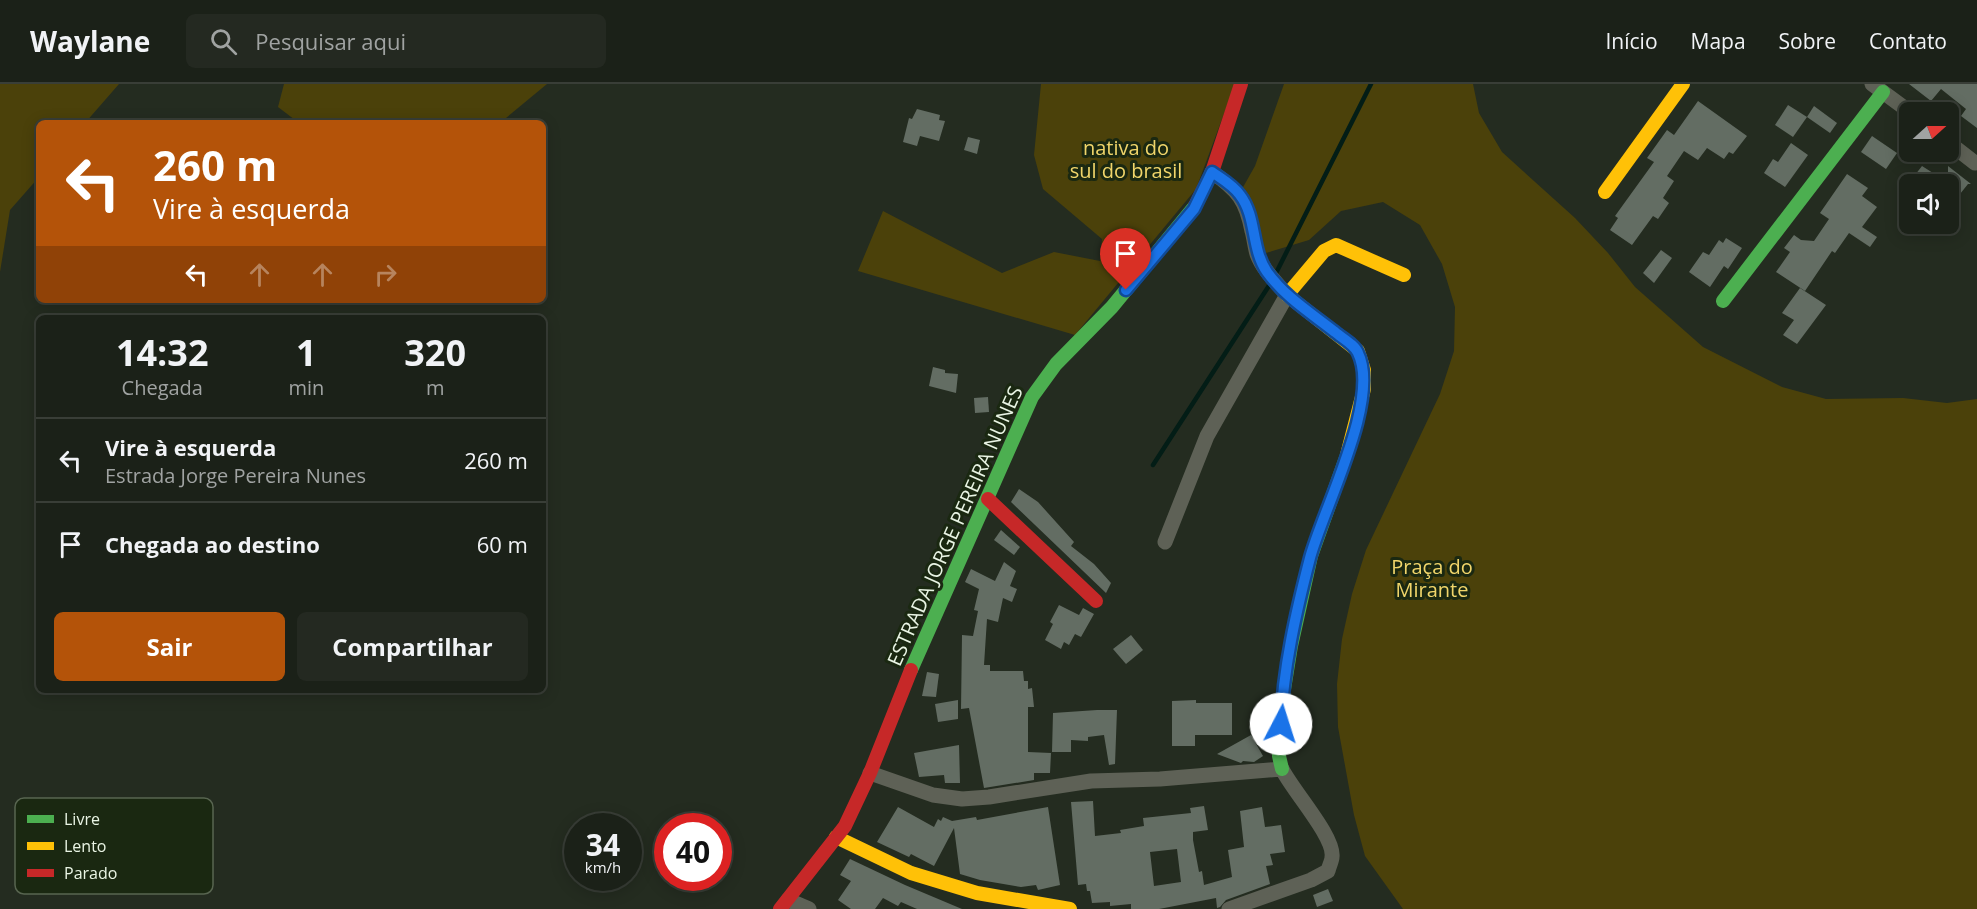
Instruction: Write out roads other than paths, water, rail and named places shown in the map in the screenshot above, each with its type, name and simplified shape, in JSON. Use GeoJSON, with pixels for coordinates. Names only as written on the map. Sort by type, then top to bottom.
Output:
{"type":"FeatureCollection","features":[{"type":"Feature","properties":{"kind":"street","name":"ESTRADA JORGE PEREIRA NUNES"},"geometry":{"type":"LineString","coordinates":[[784,905],[845,826],[870,773],[921,644],[1032,397],[1056,364],[1112,307],[1194,209],[1212,172],[1241,84]]}},
{"type":"Feature","properties":{"kind":"street"},"geometry":{"type":"LineString","coordinates":[[1605,192],[1683,84]]}},
{"type":"Feature","properties":{"kind":"street"},"geometry":{"type":"LineString","coordinates":[[1724,301],[1877,88],[1899,104]]}},
{"type":"Feature","properties":{"kind":"street"},"geometry":{"type":"LineString","coordinates":[[1959,151],[1975,163]]}},
{"type":"Feature","properties":{"kind":"street"},"geometry":{"type":"LineString","coordinates":[[1212,172],[1231,185],[1241,196],[1248,210],[1257,254],[1266,270],[1287,295],[1358,351],[1364,370],[1364,389],[1347,456],[1311,556],[1291,646],[1281,708],[1279,756],[1282,769],[1289,784],[1328,837],[1333,856],[1328,871],[1311,880],[1229,909]]}},
{"type":"Feature","properties":{"kind":"street"},"geometry":{"type":"LineString","coordinates":[[1165,542],[1207,436],[1287,295],[1324,251],[1336,245],[1404,275]]}},
{"type":"Feature","properties":{"kind":"street"},"geometry":{"type":"LineString","coordinates":[[988,499],[1096,601]]}},
{"type":"Feature","properties":{"kind":"street"},"geometry":{"type":"LineString","coordinates":[[870,773],[933,795],[962,799],[1090,781],[1160,779],[1282,769]]}},
{"type":"Feature","properties":{"kind":"street"},"geometry":{"type":"LineString","coordinates":[[836,837],[911,873],[977,893],[1070,909]]}},
{"type":"Feature","properties":{"kind":"street"},"geometry":{"type":"LineString","coordinates":[[784,905],[809,909]]}},
{"type":"Feature","properties":{"kind":"waterway"},"geometry":{"type":"LineString","coordinates":[[1153,465],[1272,281],[1371,84]]}},
{"type":"Feature","properties":{"kind":"park label","name":"nativa do sul do brasil"},"geometry":{"type":"Point","coordinates":[1126,160]}},
{"type":"Feature","properties":{"kind":"park label","name":"Praça do Mirante"},"geometry":{"type":"Point","coordinates":[1432,578]}}]}
